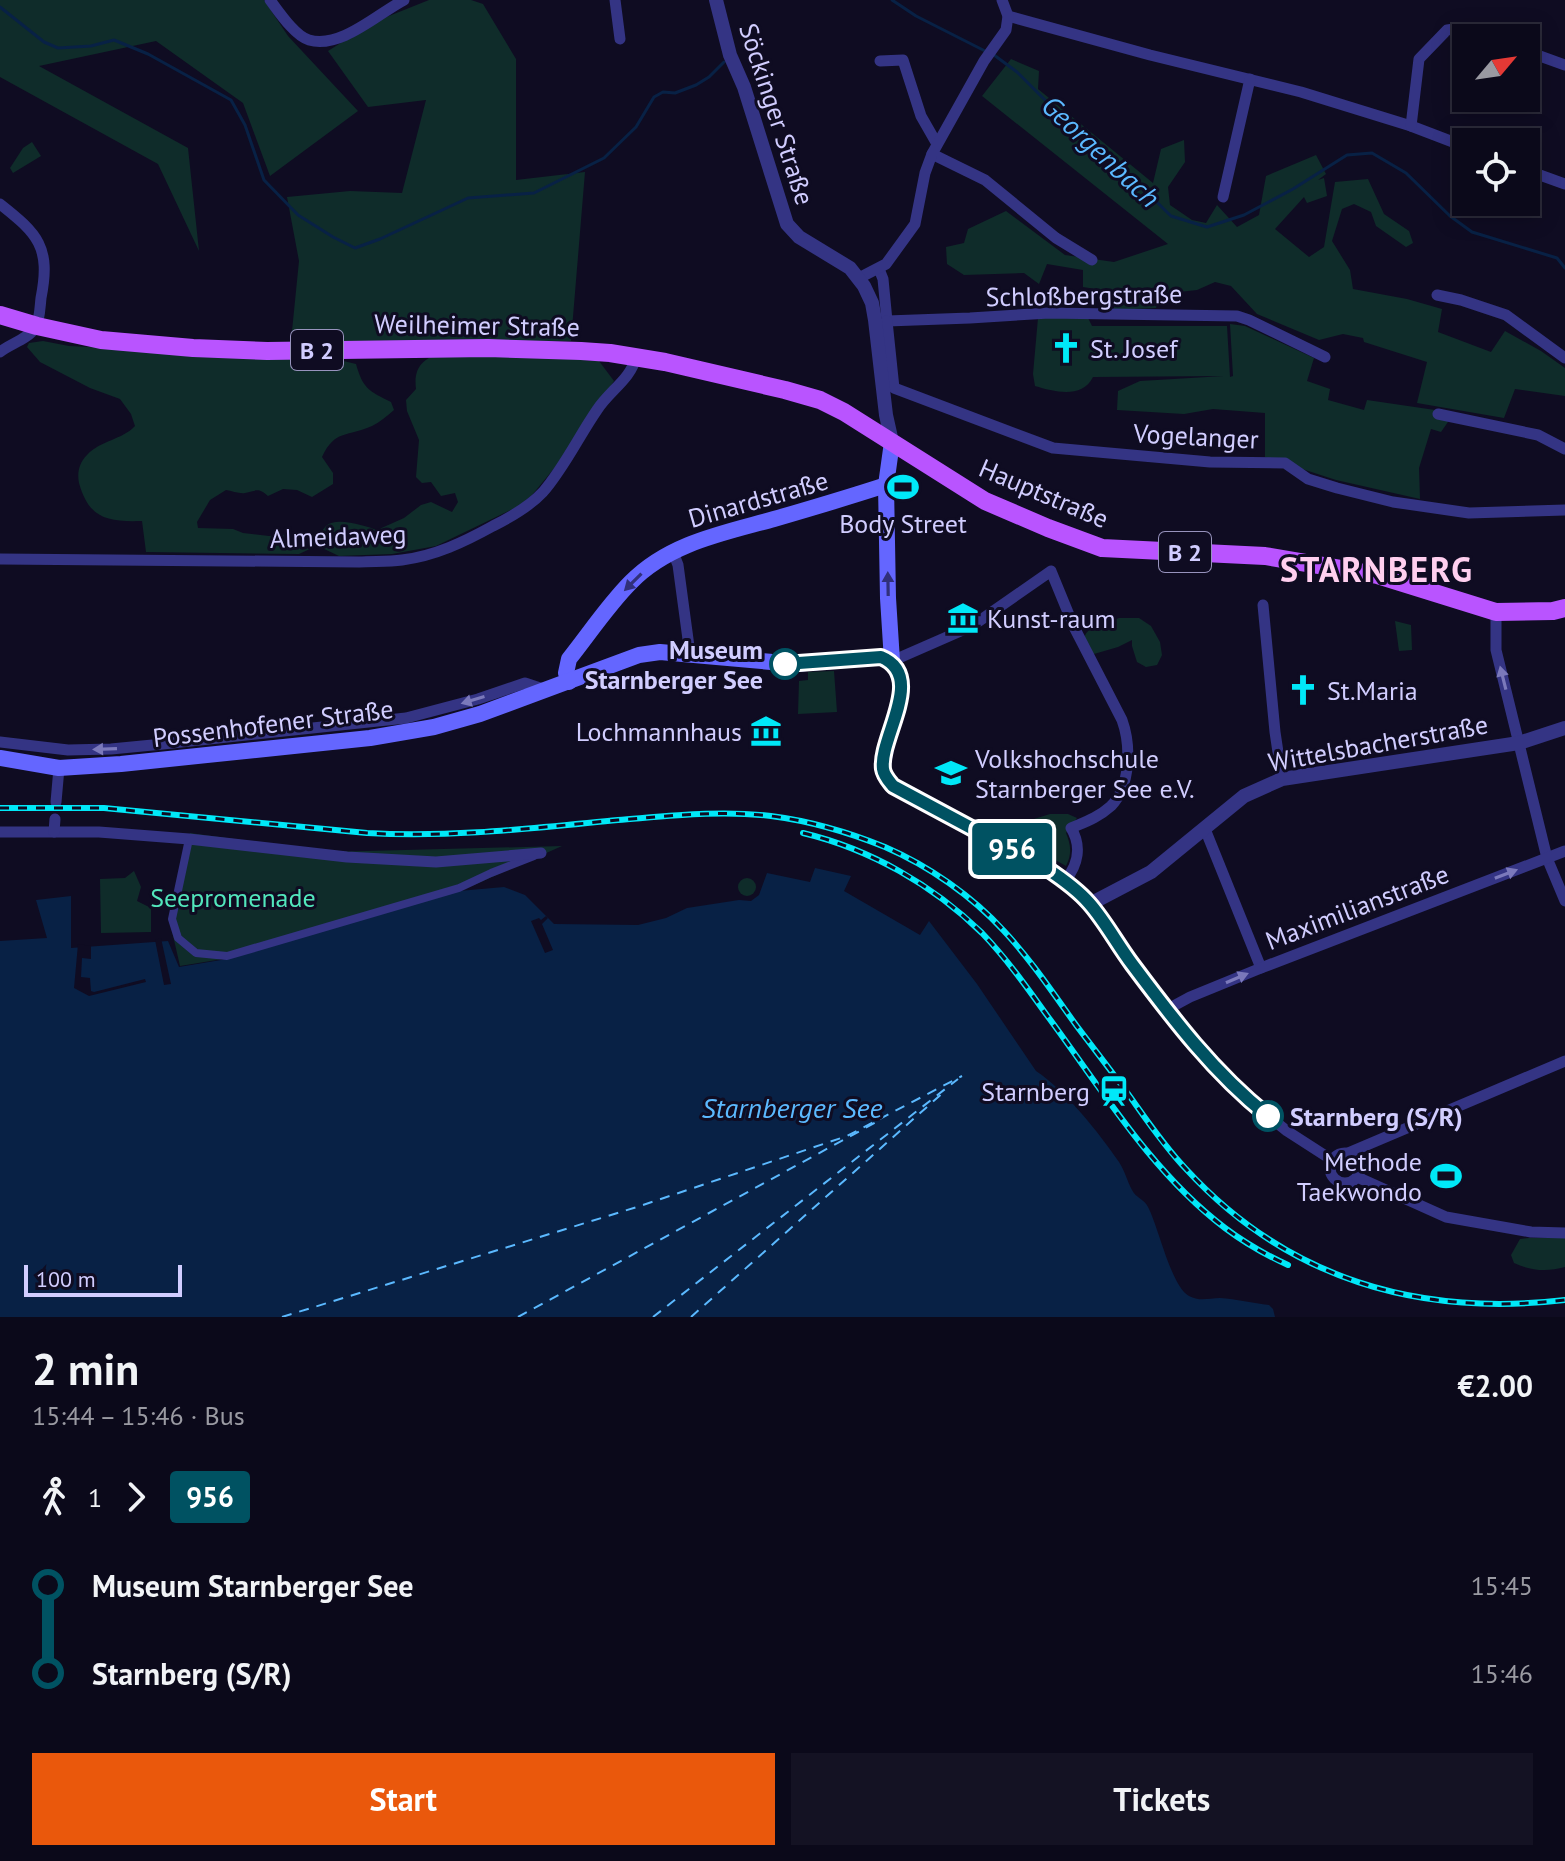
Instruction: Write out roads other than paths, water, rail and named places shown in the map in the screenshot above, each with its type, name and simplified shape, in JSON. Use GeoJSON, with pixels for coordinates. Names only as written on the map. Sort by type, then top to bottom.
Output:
{"type":"FeatureCollection","features":[{"type":"Feature","properties":{"kind":"main road","name":"Weilheimer Straße"},"geometry":{"type":"LineString","coordinates":[[0,315],[101,340],[193,348],[267,351],[488,348],[581,351],[636,357],[820,400],[892,442]]}},
{"type":"Feature","properties":{"kind":"main road"},"geometry":{"type":"LineString","coordinates":[[892,442],[886,485],[892,661]]}},
{"type":"Feature","properties":{"kind":"main road","name":"Hauptstraße"},"geometry":{"type":"LineString","coordinates":[[892,442],[985,501],[1102,548],[1291,560],[1377,575],[1496,612],[1565,608]]}},
{"type":"Feature","properties":{"kind":"main road","name":"Dinardstraße"},"geometry":{"type":"LineString","coordinates":[[569,682],[566,673],[569,659],[631,582],[647,568],[697,541],[886,485]]}},
{"type":"Feature","properties":{"kind":"main road","name":"Possenhofener Straße"},"geometry":{"type":"LineString","coordinates":[[0,758],[59,768],[370,738],[434,727],[480,714],[639,655],[660,652],[785,664],[881,657],[892,661]]}},
{"type":"Feature","properties":{"kind":"street"},"geometry":{"type":"LineString","coordinates":[[270,0],[288,23],[307,40],[324,41],[338,39],[404,0]]}},
{"type":"Feature","properties":{"kind":"street"},"geometry":{"type":"LineString","coordinates":[[615,0],[620,39]]}},
{"type":"Feature","properties":{"kind":"street","name":"Söckinger Straße"},"geometry":{"type":"LineString","coordinates":[[716,0],[730,55],[744,87],[787,224],[799,237],[841,261],[859,278],[872,303],[892,442]]}},
{"type":"Feature","properties":{"kind":"street"},"geometry":{"type":"LineString","coordinates":[[859,278],[886,264],[915,224],[925,173],[935,149],[984,61],[1006,30],[1008,16],[1002,0]]}},
{"type":"Feature","properties":{"kind":"street"},"geometry":{"type":"LineString","coordinates":[[1008,16],[1301,92],[1452,142]]}},
{"type":"Feature","properties":{"kind":"street"},"geometry":{"type":"LineString","coordinates":[[1411,126],[1419,59],[1447,30],[1452,29]]}},
{"type":"Feature","properties":{"kind":"street"},"geometry":{"type":"LineString","coordinates":[[1540,56],[1565,65]]}},
{"type":"Feature","properties":{"kind":"street"},"geometry":{"type":"LineString","coordinates":[[880,61],[903,60],[935,149],[985,180],[1056,238],[1092,260]]}},
{"type":"Feature","properties":{"kind":"street"},"geometry":{"type":"LineString","coordinates":[[1223,197],[1250,79]]}},
{"type":"Feature","properties":{"kind":"street"},"geometry":{"type":"LineString","coordinates":[[1540,175],[1565,184]]}},
{"type":"Feature","properties":{"kind":"street"},"geometry":{"type":"LineString","coordinates":[[0,204],[33,232],[45,259],[37,326],[0,352]]}},
{"type":"Feature","properties":{"kind":"street"},"geometry":{"type":"LineString","coordinates":[[879,269],[883,279],[887,321]]}},
{"type":"Feature","properties":{"kind":"street"},"geometry":{"type":"LineString","coordinates":[[1437,295],[1506,315],[1565,358]]}},
{"type":"Feature","properties":{"kind":"street","name":"Schloßbergstraße"},"geometry":{"type":"LineString","coordinates":[[887,321],[1049,313],[1237,316],[1325,357]]}},
{"type":"Feature","properties":{"kind":"street","name":"Vogelanger"},"geometry":{"type":"LineString","coordinates":[[887,321],[894,388],[1053,448],[1210,462],[1285,463],[1308,479],[1337,488],[1393,502],[1469,513],[1565,510]]}},
{"type":"Feature","properties":{"kind":"street","name":"Almeidaweg"},"geometry":{"type":"LineString","coordinates":[[0,559],[359,562],[404,560],[445,550],[514,515],[543,491],[600,405],[633,371],[636,357]]}},
{"type":"Feature","properties":{"kind":"street"},"geometry":{"type":"LineString","coordinates":[[1438,414],[1538,435],[1565,449]]}},
{"type":"Feature","properties":{"kind":"street"},"geometry":{"type":"LineString","coordinates":[[673,552],[678,565],[690,654]]}},
{"type":"Feature","properties":{"kind":"street"},"geometry":{"type":"LineString","coordinates":[[1065,881],[1077,858],[1077,841],[1071,828],[1096,817],[1113,804],[1123,781],[1129,750],[1122,720],[1074,627],[1051,571],[972,626],[892,661],[902,682],[883,764],[885,776],[893,786],[1065,881],[1090,904],[1166,1010],[1222,1076],[1287,1131],[1332,1160]]}},
{"type":"Feature","properties":{"kind":"street"},"geometry":{"type":"LineString","coordinates":[[1263,605],[1282,779]]}},
{"type":"Feature","properties":{"kind":"street"},"geometry":{"type":"LineString","coordinates":[[1496,612],[1496,650],[1547,858],[1565,901]]}},
{"type":"Feature","properties":{"kind":"street","name":"Possenhofener Straße"},"geometry":{"type":"LineString","coordinates":[[0,742],[68,750],[111,749],[406,718],[525,683],[547,690]]}},
{"type":"Feature","properties":{"kind":"street","name":"Wittelsbacherstraße"},"geometry":{"type":"LineString","coordinates":[[1090,904],[1151,872],[1244,796],[1282,779],[1519,743],[1565,728]]}},
{"type":"Feature","properties":{"kind":"street"},"geometry":{"type":"LineString","coordinates":[[56,802],[59,768]]}},
{"type":"Feature","properties":{"kind":"street"},"geometry":{"type":"LineString","coordinates":[[54,832],[55,819]]}},
{"type":"Feature","properties":{"kind":"street"},"geometry":{"type":"LineString","coordinates":[[1205,829],[1261,968]]}},
{"type":"Feature","properties":{"kind":"street"},"geometry":{"type":"LineString","coordinates":[[0,832],[99,832],[347,857],[436,862],[541,853]]}},
{"type":"Feature","properties":{"kind":"street"},"geometry":{"type":"LineString","coordinates":[[189,839],[172,919],[178,938],[196,953],[227,956],[459,888],[541,853]]}},
{"type":"Feature","properties":{"kind":"street","name":"Maximilianstraße"},"geometry":{"type":"LineString","coordinates":[[1166,1010],[1261,968],[1565,851]]}},
{"type":"Feature","properties":{"kind":"street"},"geometry":{"type":"LineString","coordinates":[[1348,1153],[1357,1159],[1360,1168],[1357,1177],[1349,1183],[1339,1182],[1330,1170],[1332,1160],[1339,1154],[1348,1153],[1565,1061]]}},
{"type":"Feature","properties":{"kind":"street"},"geometry":{"type":"LineString","coordinates":[[1357,1177],[1446,1217],[1531,1232],[1565,1233]]}},
{"type":"Feature","properties":{"kind":"water","name":"Starnberger See"},"geometry":{"type":"Polygon","coordinates":[[[815,868],[851,876],[844,891],[920,935],[929,921],[977,984],[1036,1071],[1070,1100],[1119,1162],[1134,1193],[1148,1207],[1171,1269],[1189,1296],[1269,1305],[1275,1317],[0,1317],[0,941],[47,938],[36,900],[71,896],[71,948],[168,941],[179,967],[227,959],[459,891],[504,887],[525,895],[554,924],[638,925],[666,918],[687,908],[751,901],[759,895],[767,873],[810,882],[815,868]]]}},
{"type":"Feature","properties":{"kind":"waterway","name":"Georgenbach"},"geometry":{"type":"LineString","coordinates":[[892,0],[916,16],[987,52]]}},
{"type":"Feature","properties":{"kind":"waterway"},"geometry":{"type":"LineString","coordinates":[[0,7],[44,42],[58,48],[91,46],[114,40],[148,54],[231,100],[245,125],[264,180],[298,215],[355,248],[468,198],[534,193],[604,158],[636,127],[654,97],[696,85],[724,62]]}},
{"type":"Feature","properties":{"kind":"waterway","name":"Georgenbach"},"geometry":{"type":"LineString","coordinates":[[994,55],[1112,158],[1171,216],[1207,227],[1244,215],[1347,155],[1372,153],[1406,173],[1450,216],[1472,232],[1557,258],[1565,268]]}},
{"type":"Feature","properties":{"kind":"railway"},"geometry":{"type":"LineString","coordinates":[[0,808],[104,808],[398,834],[492,831],[675,815],[752,814],[786,818],[843,832],[918,863],[964,894],[992,918],[1033,965],[1178,1161],[1225,1207],[1267,1238],[1312,1263],[1358,1282],[1407,1295],[1458,1302],[1511,1304],[1565,1300]]}},
{"type":"Feature","properties":{"kind":"railway"},"geometry":{"type":"LineString","coordinates":[[803,833],[876,859],[921,884],[963,916],[1008,962],[1128,1128],[1174,1181],[1225,1228],[1288,1265]]}},
{"type":"Feature","properties":{"kind":"place","name":"St. Josef"},"geometry":{"type":"Point","coordinates":[1066,348]}},
{"type":"Feature","properties":{"kind":"place","name":"Body Street"},"geometry":{"type":"Point","coordinates":[903,487]}},
{"type":"Feature","properties":{"kind":"place","name":"Kunst-raum"},"geometry":{"type":"Point","coordinates":[963,618]}},
{"type":"Feature","properties":{"kind":"place","name":"Museum Starnberger See"},"geometry":{"type":"Point","coordinates":[785,664]}},
{"type":"Feature","properties":{"kind":"place","name":"St.Maria"},"geometry":{"type":"Point","coordinates":[1303,690]}},
{"type":"Feature","properties":{"kind":"place","name":"Lochmannhaus"},"geometry":{"type":"Point","coordinates":[766,731]}},
{"type":"Feature","properties":{"kind":"place","name":"Volkshochschule Starnberger See e.V."},"geometry":{"type":"Point","coordinates":[951,773]}},
{"type":"Feature","properties":{"kind":"place","name":"Starnberg"},"geometry":{"type":"Point","coordinates":[1114,1091]}},
{"type":"Feature","properties":{"kind":"place","name":"Starnberg (S/R)"},"geometry":{"type":"Point","coordinates":[1268,1116]}},
{"type":"Feature","properties":{"kind":"place","name":"Methode Taekwondo"},"geometry":{"type":"Point","coordinates":[1446,1176]}},
{"type":"Feature","properties":{"kind":"district","name":"STARNBERG"},"geometry":{"type":"Point","coordinates":[1377,569]}},
{"type":"Feature","properties":{"kind":"park label","name":"Seepromenade"},"geometry":{"type":"Point","coordinates":[233,897]}}]}
